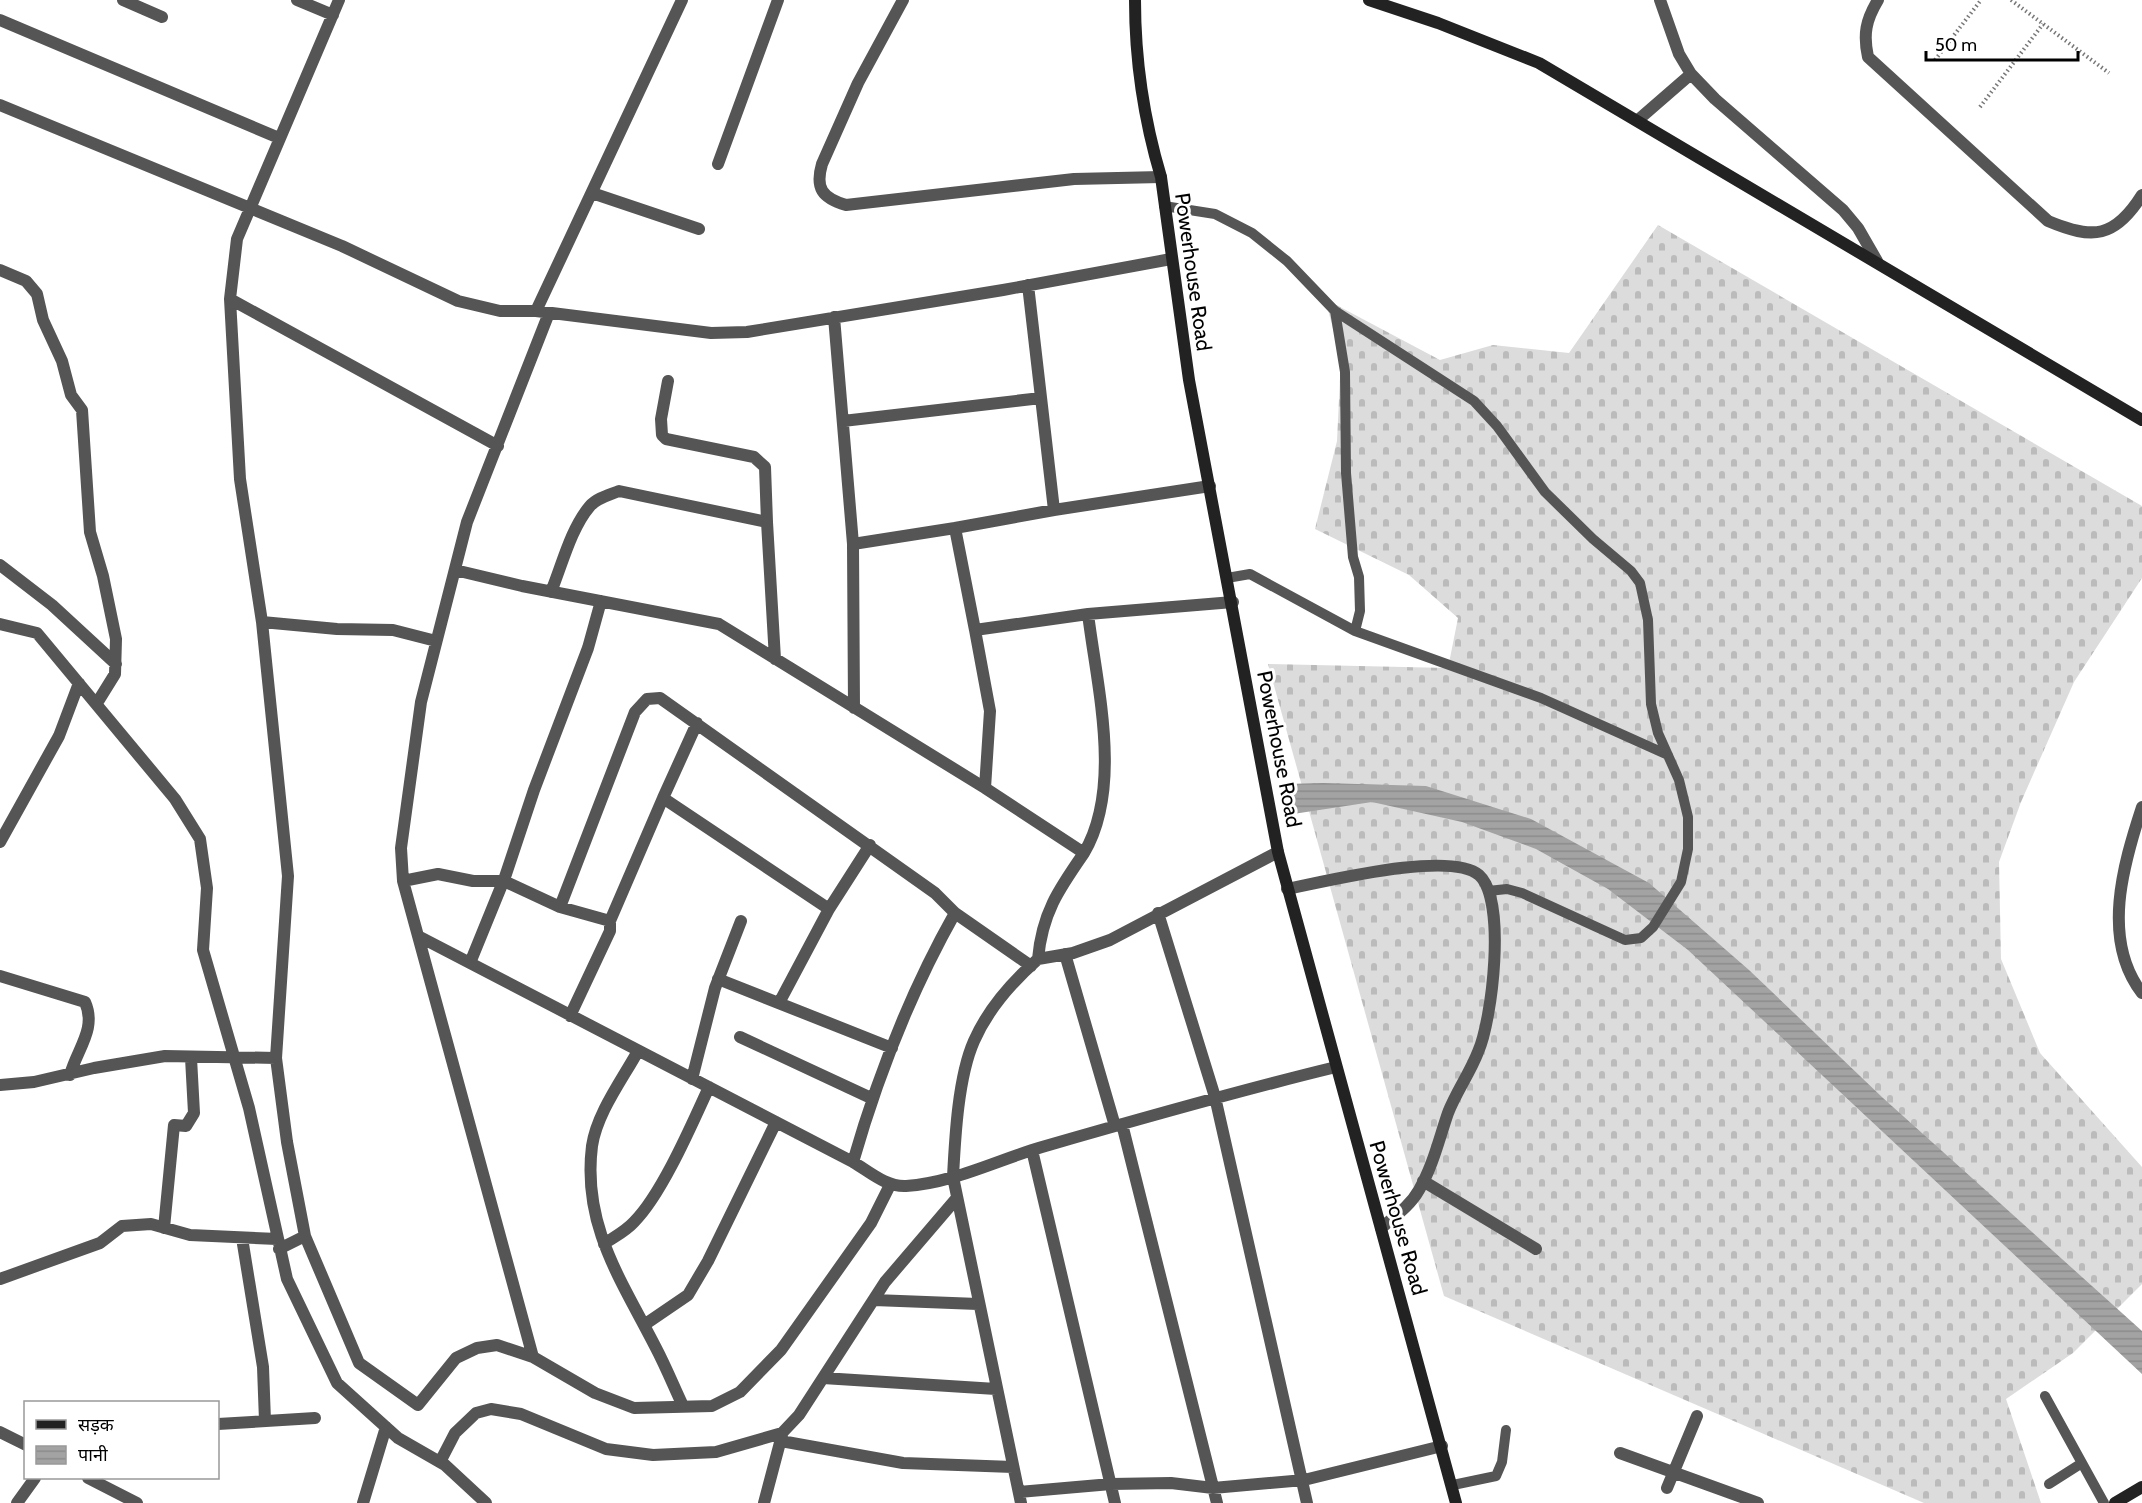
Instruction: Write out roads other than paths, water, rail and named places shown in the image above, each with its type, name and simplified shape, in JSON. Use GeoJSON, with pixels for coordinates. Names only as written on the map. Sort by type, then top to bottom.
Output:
{"type":"FeatureCollection","features":[{"type":"Feature","properties":{"kind":"main road","name":"Powerhouse Road"},"geometry":{"type":"LineString","coordinates":[[1135,0],[1140,78],[1153,150],[1161,177],[1189,380],[1233,602],[1278,852],[1454,1493]]}},
{"type":"Feature","properties":{"kind":"main road"},"geometry":{"type":"LineString","coordinates":[[1369,0],[1438,23],[1539,63],[1877,261],[2142,420]]}},
{"type":"Feature","properties":{"kind":"main road"},"geometry":{"type":"LineString","coordinates":[[2115,1503],[2142,1487]]}},
{"type":"Feature","properties":{"kind":"main road"},"geometry":{"type":"LineString","coordinates":[[1454,1493],[1464,1503]]}},
{"type":"Feature","properties":{"kind":"street"},"geometry":{"type":"LineString","coordinates":[[123,0],[162,17]]}},
{"type":"Feature","properties":{"kind":"street"},"geometry":{"type":"LineString","coordinates":[[297,0],[333,15]]}},
{"type":"Feature","properties":{"kind":"street"},"geometry":{"type":"LineString","coordinates":[[339,0],[237,239],[230,299],[240,479],[262,622],[288,876],[276,1058],[287,1142],[305,1236],[359,1363],[418,1405],[456,1358],[477,1348],[497,1345],[533,1357],[595,1394],[634,1408],[712,1406],[740,1392],[781,1350],[871,1223],[890,1185]]}},
{"type":"Feature","properties":{"kind":"street"},"geometry":{"type":"LineString","coordinates":[[533,1357],[403,881],[401,848],[421,702],[467,522],[498,446],[543,312],[592,193],[682,0]]}},
{"type":"Feature","properties":{"kind":"street"},"geometry":{"type":"LineString","coordinates":[[718,164],[778,0]]}},
{"type":"Feature","properties":{"kind":"street"},"geometry":{"type":"LineString","coordinates":[[903,0],[858,83],[822,164],[819,176],[821,191],[830,201],[846,205],[1074,179],[1161,177]]}},
{"type":"Feature","properties":{"kind":"street"},"geometry":{"type":"LineString","coordinates":[[1659,0],[1679,54],[1690,74],[1715,99],[1843,210],[1858,228],[1877,261]]}},
{"type":"Feature","properties":{"kind":"street"},"geometry":{"type":"LineString","coordinates":[[1878,0],[1867,18],[1864,40],[1868,57],[2048,221],[2076,233],[2102,233],[2130,214],[2142,195]]}},
{"type":"Feature","properties":{"kind":"street"},"geometry":{"type":"LineString","coordinates":[[0,20],[279,138]]}},
{"type":"Feature","properties":{"kind":"street"},"geometry":{"type":"LineString","coordinates":[[1638,120],[1690,74]]}},
{"type":"Feature","properties":{"kind":"street"},"geometry":{"type":"LineString","coordinates":[[0,105],[342,246],[458,301],[500,311],[543,312],[711,333],[747,333],[1171,258]]}},
{"type":"Feature","properties":{"kind":"street"},"geometry":{"type":"LineString","coordinates":[[592,193],[699,229]]}},
{"type":"Feature","properties":{"kind":"street"},"geometry":{"type":"LineString","coordinates":[[0,270],[26,281],[38,294],[43,320],[62,361],[71,395],[82,410],[90,532],[103,576],[116,639],[116,669],[97,703]]}},
{"type":"Feature","properties":{"kind":"street"},"geometry":{"type":"LineString","coordinates":[[1028,285],[1054,510]]}},
{"type":"Feature","properties":{"kind":"street"},"geometry":{"type":"LineString","coordinates":[[230,299],[498,446]]}},
{"type":"Feature","properties":{"kind":"street"},"geometry":{"type":"LineString","coordinates":[[834,317],[853,544],[854,708]]}},
{"type":"Feature","properties":{"kind":"street"},"geometry":{"type":"LineString","coordinates":[[668,381],[662,419],[662,435],[666,439],[754,457],[765,467],[775,659]]}},
{"type":"Feature","properties":{"kind":"street"},"geometry":{"type":"LineString","coordinates":[[843,421],[1041,398]]}},
{"type":"Feature","properties":{"kind":"street"},"geometry":{"type":"LineString","coordinates":[[853,544],[1210,486]]}},
{"type":"Feature","properties":{"kind":"street"},"geometry":{"type":"LineString","coordinates":[[551,592],[580,523],[591,505],[603,496],[619,491],[767,522]]}},
{"type":"Feature","properties":{"kind":"street"},"geometry":{"type":"LineString","coordinates":[[955,528],[990,711],[986,788]]}},
{"type":"Feature","properties":{"kind":"street"},"geometry":{"type":"LineString","coordinates":[[0,565],[52,605],[116,669]]}},
{"type":"Feature","properties":{"kind":"street"},"geometry":{"type":"LineString","coordinates":[[455,570],[551,592],[719,624],[986,788],[1084,853]]}},
{"type":"Feature","properties":{"kind":"street"},"geometry":{"type":"LineString","coordinates":[[470,963],[504,881],[534,790],[588,648],[601,602]]}},
{"type":"Feature","properties":{"kind":"street"},"geometry":{"type":"LineString","coordinates":[[975,630],[1088,614],[1233,602]]}},
{"type":"Feature","properties":{"kind":"street"},"geometry":{"type":"LineString","coordinates":[[1035,962],[1043,925],[1053,897],[1095,834],[1106,783],[1088,614]]}},
{"type":"Feature","properties":{"kind":"street"},"geometry":{"type":"LineString","coordinates":[[262,622],[337,629],[393,630],[436,641]]}},
{"type":"Feature","properties":{"kind":"street"},"geometry":{"type":"LineString","coordinates":[[0,624],[37,633],[176,799],[200,839],[207,888],[203,950],[249,1108],[287,1279],[338,1383],[398,1438],[438,1460],[486,1503]]}},
{"type":"Feature","properties":{"kind":"street"},"geometry":{"type":"LineString","coordinates":[[0,842],[59,736],[79,683]]}},
{"type":"Feature","properties":{"kind":"street"},"geometry":{"type":"LineString","coordinates":[[560,907],[635,712],[647,699],[660,698],[870,844],[935,892],[955,913],[1035,962]]}},
{"type":"Feature","properties":{"kind":"street"},"geometry":{"type":"LineString","coordinates":[[570,1016],[610,932],[610,921],[697,723]]}},
{"type":"Feature","properties":{"kind":"street"},"geometry":{"type":"LineString","coordinates":[[663,798],[829,909]]}},
{"type":"Feature","properties":{"kind":"street"},"geometry":{"type":"LineString","coordinates":[[2142,807],[2120,893],[2120,947],[2133,981],[2142,993]]}},
{"type":"Feature","properties":{"kind":"street"},"geometry":{"type":"LineString","coordinates":[[779,1003],[829,909],[870,844]]}},
{"type":"Feature","properties":{"kind":"street"},"geometry":{"type":"LineString","coordinates":[[1278,852],[1158,912],[1110,940],[1035,962],[1012,982],[974,1042],[947,1178],[956,1198],[1020,1498],[1111,1484],[1171,1483],[1213,1488],[1304,1480],[1442,1446]]}},
{"type":"Feature","properties":{"kind":"street"},"geometry":{"type":"LineString","coordinates":[[1287,889],[1418,865],[1466,870],[1479,876],[1488,891],[1495,936],[1494,979],[1487,1025],[1479,1051],[1449,1111],[1423,1181],[1408,1205],[1381,1228]]}},
{"type":"Feature","properties":{"kind":"street"},"geometry":{"type":"LineString","coordinates":[[403,881],[438,874],[472,881],[504,881],[560,907],[610,921]]}},
{"type":"Feature","properties":{"kind":"street"},"geometry":{"type":"LineString","coordinates":[[1158,912],[1215,1097],[1304,1480],[1306,1503]]}},
{"type":"Feature","properties":{"kind":"street"},"geometry":{"type":"LineString","coordinates":[[853,1162],[871,1098],[927,964],[955,913]]}},
{"type":"Feature","properties":{"kind":"street"},"geometry":{"type":"LineString","coordinates":[[692,1078],[718,979],[741,921]]}},
{"type":"Feature","properties":{"kind":"street"},"geometry":{"type":"LineString","coordinates":[[418,936],[853,1162],[890,1185],[906,1186],[947,1178],[1032,1150],[1215,1097],[1336,1067]]}},
{"type":"Feature","properties":{"kind":"street"},"geometry":{"type":"LineString","coordinates":[[1065,954],[1119,1125],[1217,1503]]}},
{"type":"Feature","properties":{"kind":"street"},"geometry":{"type":"LineString","coordinates":[[0,976],[85,1002],[90,1013],[90,1026],[75,1056],[70,1075]]}},
{"type":"Feature","properties":{"kind":"street"},"geometry":{"type":"LineString","coordinates":[[718,979],[892,1048]]}},
{"type":"Feature","properties":{"kind":"street"},"geometry":{"type":"LineString","coordinates":[[740,1037],[871,1098]]}},
{"type":"Feature","properties":{"kind":"street"},"geometry":{"type":"LineString","coordinates":[[638,1051],[604,1111],[592,1144],[592,1183],[598,1229],[614,1271],[644,1325],[683,1406]]}},
{"type":"Feature","properties":{"kind":"street"},"geometry":{"type":"LineString","coordinates":[[0,1085],[34,1082],[94,1068],[165,1056],[276,1058]]}},
{"type":"Feature","properties":{"kind":"street"},"geometry":{"type":"LineString","coordinates":[[164,1228],[174,1125],[186,1126],[194,1113],[191,1058]]}},
{"type":"Feature","properties":{"kind":"street"},"geometry":{"type":"LineString","coordinates":[[604,1244],[634,1222],[648,1203],[688,1134],[709,1087]]}},
{"type":"Feature","properties":{"kind":"street"},"geometry":{"type":"LineString","coordinates":[[644,1325],[688,1295],[708,1261],[776,1122]]}},
{"type":"Feature","properties":{"kind":"street"},"geometry":{"type":"LineString","coordinates":[[1032,1150],[1115,1503]]}},
{"type":"Feature","properties":{"kind":"street"},"geometry":{"type":"LineString","coordinates":[[1423,1181],[1536,1249]]}},
{"type":"Feature","properties":{"kind":"street"},"geometry":{"type":"LineString","coordinates":[[764,1503],[782,1437],[799,1415],[885,1282],[956,1198]]}},
{"type":"Feature","properties":{"kind":"street"},"geometry":{"type":"LineString","coordinates":[[1,1276],[100,1243],[122,1226],[151,1224],[190,1235],[242,1238],[278,1244],[305,1236]]}},
{"type":"Feature","properties":{"kind":"street"},"geometry":{"type":"LineString","coordinates":[[242,1238],[263,1367],[265,1421]]}},
{"type":"Feature","properties":{"kind":"street"},"geometry":{"type":"LineString","coordinates":[[874,1300],[978,1304]]}},
{"type":"Feature","properties":{"kind":"street"},"geometry":{"type":"LineString","coordinates":[[823,1378],[996,1389]]}},
{"type":"Feature","properties":{"kind":"street"},"geometry":{"type":"LineString","coordinates":[[438,1460],[455,1433],[476,1413],[491,1409],[521,1414],[606,1449],[653,1455],[716,1452],[782,1437],[903,1463],[1013,1467]]}},
{"type":"Feature","properties":{"kind":"street"},"geometry":{"type":"LineString","coordinates":[[1667,1488],[1697,1416]]}},
{"type":"Feature","properties":{"kind":"street"},"geometry":{"type":"LineString","coordinates":[[219,1424],[315,1418]]}},
{"type":"Feature","properties":{"kind":"street"},"geometry":{"type":"LineString","coordinates":[[363,1503],[386,1427]]}},
{"type":"Feature","properties":{"kind":"street"},"geometry":{"type":"LineString","coordinates":[[0,1432],[24,1444]]}},
{"type":"Feature","properties":{"kind":"street"},"geometry":{"type":"LineString","coordinates":[[1620,1453],[1674,1470],[1758,1503]]}},
{"type":"Feature","properties":{"kind":"street"},"geometry":{"type":"LineString","coordinates":[[17,1503],[34,1479]]}},
{"type":"Feature","properties":{"kind":"street"},"geometry":{"type":"LineString","coordinates":[[90,1479],[137,1503]]}},
{"type":"Feature","properties":{"kind":"lane"},"geometry":{"type":"LineString","coordinates":[[1164,206],[1215,214],[1252,233],[1287,261],[1335,311],[1474,401],[1497,426],[1559,507],[1631,571],[1640,583],[1648,620],[1651,704],[1658,733],[1679,780],[1688,817],[1688,849],[1681,882],[1653,927],[1641,938],[1625,940],[1522,893],[1507,889],[1488,891]]}},
{"type":"Feature","properties":{"kind":"lane"},"geometry":{"type":"LineString","coordinates":[[1335,311],[1346,372],[1346,473],[1353,557],[1359,577],[1360,611],[1356,631]]}},
{"type":"Feature","properties":{"kind":"lane"},"geometry":{"type":"LineString","coordinates":[[1227,578],[1250,574],[1356,631],[1541,698],[1668,755]]}},
{"type":"Feature","properties":{"kind":"lane"},"geometry":{"type":"LineString","coordinates":[[2045,1396],[2104,1503]]}},
{"type":"Feature","properties":{"kind":"lane"},"geometry":{"type":"LineString","coordinates":[[1454,1493],[1496,1476],[1502,1462],[1506,1430]]}},
{"type":"Feature","properties":{"kind":"lane"},"geometry":{"type":"LineString","coordinates":[[2049,1484],[2082,1463]]}},
{"type":"Feature","properties":{"kind":"water"},"geometry":{"type":"Polygon","coordinates":[[[1286,784],[1426,786],[1531,819],[1649,883],[1749,970],[1883,1098],[2142,1331],[2142,1374],[1688,950],[1608,889],[1536,849],[1462,822],[1372,802],[1293,814],[1286,784]]]}}]}
